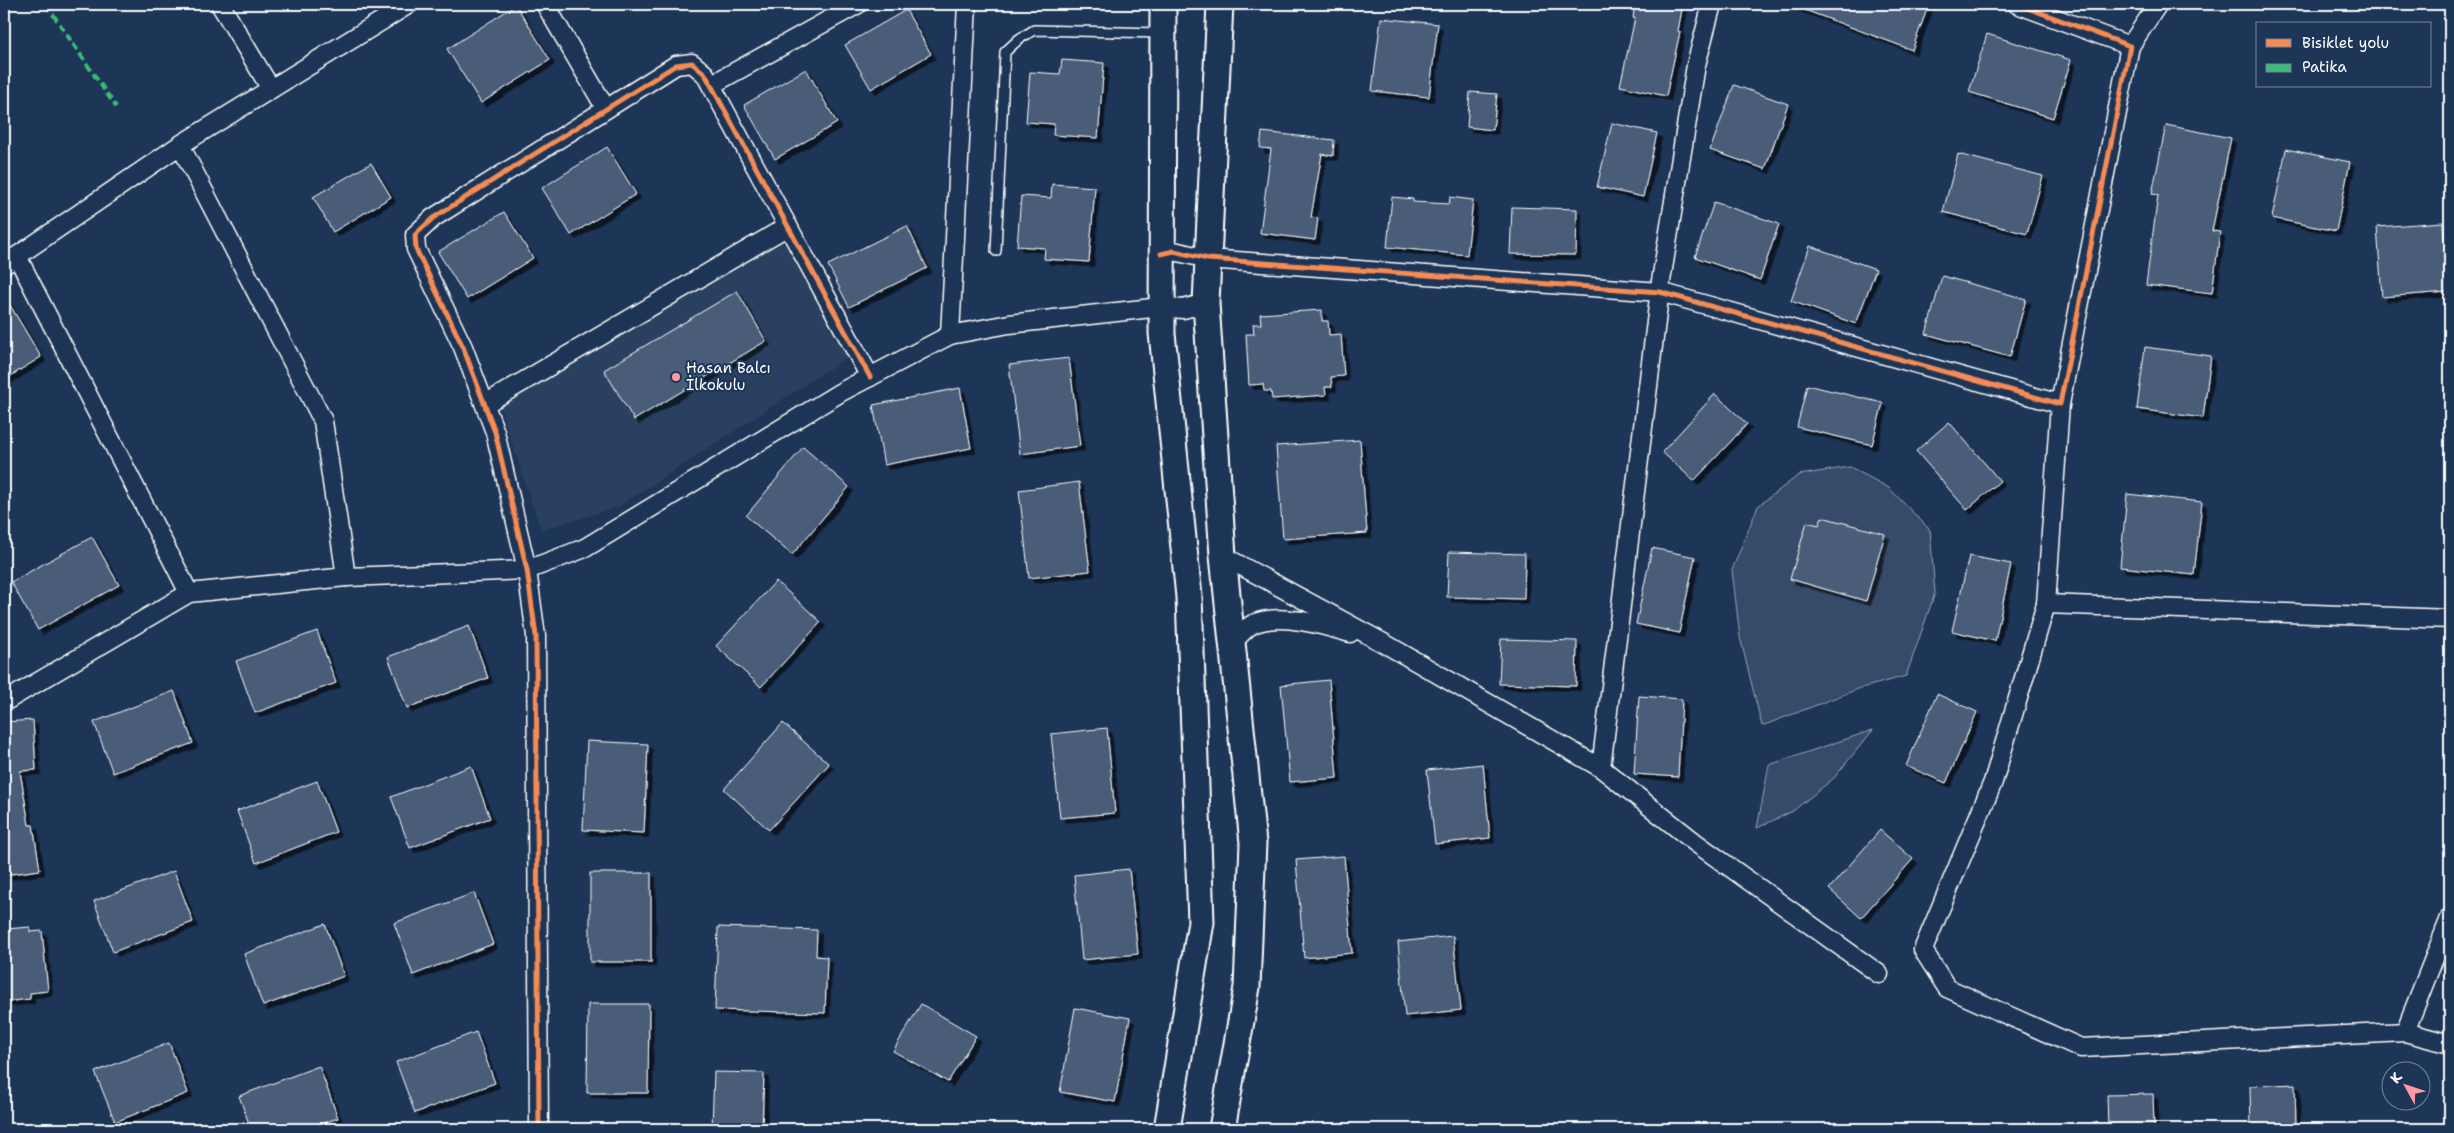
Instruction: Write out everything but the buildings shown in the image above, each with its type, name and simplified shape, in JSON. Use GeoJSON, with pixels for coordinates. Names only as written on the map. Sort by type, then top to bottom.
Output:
{"type":"FeatureCollection","features":[{"type":"Feature","properties":{"kind":"main road"},"geometry":{"type":"LineString","coordinates":[[1163,4],[1162,333],[1189,597],[1201,922],[1167,1129]]}},
{"type":"Feature","properties":{"kind":"main road"},"geometry":{"type":"LineString","coordinates":[[1220,4],[1206,302],[1223,556],[1254,843],[1247,987],[1222,1129]]}},
{"type":"Feature","properties":{"kind":"street"},"geometry":{"type":"LineString","coordinates":[[220,4],[271,89]]}},
{"type":"Feature","properties":{"kind":"street"},"geometry":{"type":"LineString","coordinates":[[189,593],[10,261],[180,145],[409,4]]}},
{"type":"Feature","properties":{"kind":"street"},"geometry":{"type":"LineString","coordinates":[[545,4],[606,109]]}},
{"type":"Feature","properties":{"kind":"street"},"geometry":{"type":"LineString","coordinates":[[711,85],[858,4]]}},
{"type":"Feature","properties":{"kind":"street"},"geometry":{"type":"LineString","coordinates":[[950,336],[967,4]]}},
{"type":"Feature","properties":{"kind":"street"},"geometry":{"type":"LineString","coordinates":[[1601,768],[1660,292],[1696,65],[1712,4]]}},
{"type":"Feature","properties":{"kind":"street"},"geometry":{"type":"LineString","coordinates":[[2017,4],[2130,46]]}},
{"type":"Feature","properties":{"kind":"street"},"geometry":{"type":"LineString","coordinates":[[2158,4],[2130,46],[2060,404],[2046,604],[1993,782],[1923,950],[1947,988],[2081,1048],[2405,1032],[2450,1044]]}},
{"type":"Feature","properties":{"kind":"street"},"geometry":{"type":"LineString","coordinates":[[539,1129],[536,636],[527,570],[495,432],[463,347],[416,249],[415,235],[432,218],[676,65],[692,63],[705,74],[870,377]]}},
{"type":"Feature","properties":{"kind":"street"},"geometry":{"type":"LineString","coordinates":[[180,145],[323,421],[346,577]]}},
{"type":"Feature","properties":{"kind":"street"},"geometry":{"type":"LineString","coordinates":[[485,404],[788,226]]}},
{"type":"Feature","properties":{"kind":"street"},"geometry":{"type":"LineString","coordinates":[[1161,254],[1174,251],[1208,260],[1660,292],[2060,404]]}},
{"type":"Feature","properties":{"kind":"street"},"geometry":{"type":"LineString","coordinates":[[4,702],[189,593],[346,577],[527,570],[585,548],[841,392],[950,336],[1009,324],[1161,307],[1184,309],[1206,302]]}},
{"type":"Feature","properties":{"kind":"street"},"geometry":{"type":"LineString","coordinates":[[1223,556],[1389,646],[1601,768],[1696,843],[1879,974]]}},
{"type":"Feature","properties":{"kind":"street"},"geometry":{"type":"LineString","coordinates":[[2046,604],[2450,620]]}},
{"type":"Feature","properties":{"kind":"street"},"geometry":{"type":"LineString","coordinates":[[1232,643],[1252,624],[1282,619],[1329,626],[1389,646]]}},
{"type":"Feature","properties":{"kind":"street"},"geometry":{"type":"LineString","coordinates":[[2405,1032],[2450,918]]}},
{"type":"Feature","properties":{"kind":"lane"},"geometry":{"type":"LineString","coordinates":[[996,252],[1005,52],[1019,39],[1034,30],[1162,33]]}},
{"type":"Feature","properties":{"kind":"shaded area"},"geometry":{"type":"Polygon","coordinates":[[[2075,4],[2132,4],[2128,9],[2103,13],[2075,4]]]}},
{"type":"Feature","properties":{"kind":"shaded area","name":"Hasan Balcı İlkokulu"},"geometry":{"type":"Polygon","coordinates":[[[783,239],[849,356],[618,507],[541,530],[497,398],[783,239]]]}},
{"type":"Feature","properties":{"kind":"shaded area"},"geometry":{"type":"Polygon","coordinates":[[[1850,467],[1889,488],[1930,530],[1935,593],[1906,676],[1858,689],[1762,726],[1740,637],[1732,570],[1758,506],[1799,475],[1850,467]]]}},
{"type":"Feature","properties":{"kind":"shaded area"},"geometry":{"type":"Polygon","coordinates":[[[1873,730],[1834,778],[1793,811],[1757,828],[1769,765],[1873,730]]]}},
{"type":"Feature","properties":{"kind":"marked path"},"geometry":{"type":"LineString","coordinates":[[46,4],[116,107]]}},
{"type":"Feature","properties":{"kind":"cycle path"},"geometry":{"type":"LineString","coordinates":[[1161,254],[1174,251],[1208,259],[1660,292],[2060,404],[2130,46],[2017,4]]}},
{"type":"Feature","properties":{"kind":"cycle path"},"geometry":{"type":"LineString","coordinates":[[539,1129],[536,636],[527,570],[495,432],[463,347],[416,249],[415,235],[433,218],[676,65],[692,63],[705,74],[870,377]]}},
{"type":"Feature","properties":{"kind":"place","name":"Hasan Balcı İlkokulu"},"geometry":{"type":"Point","coordinates":[676,377]}}]}
